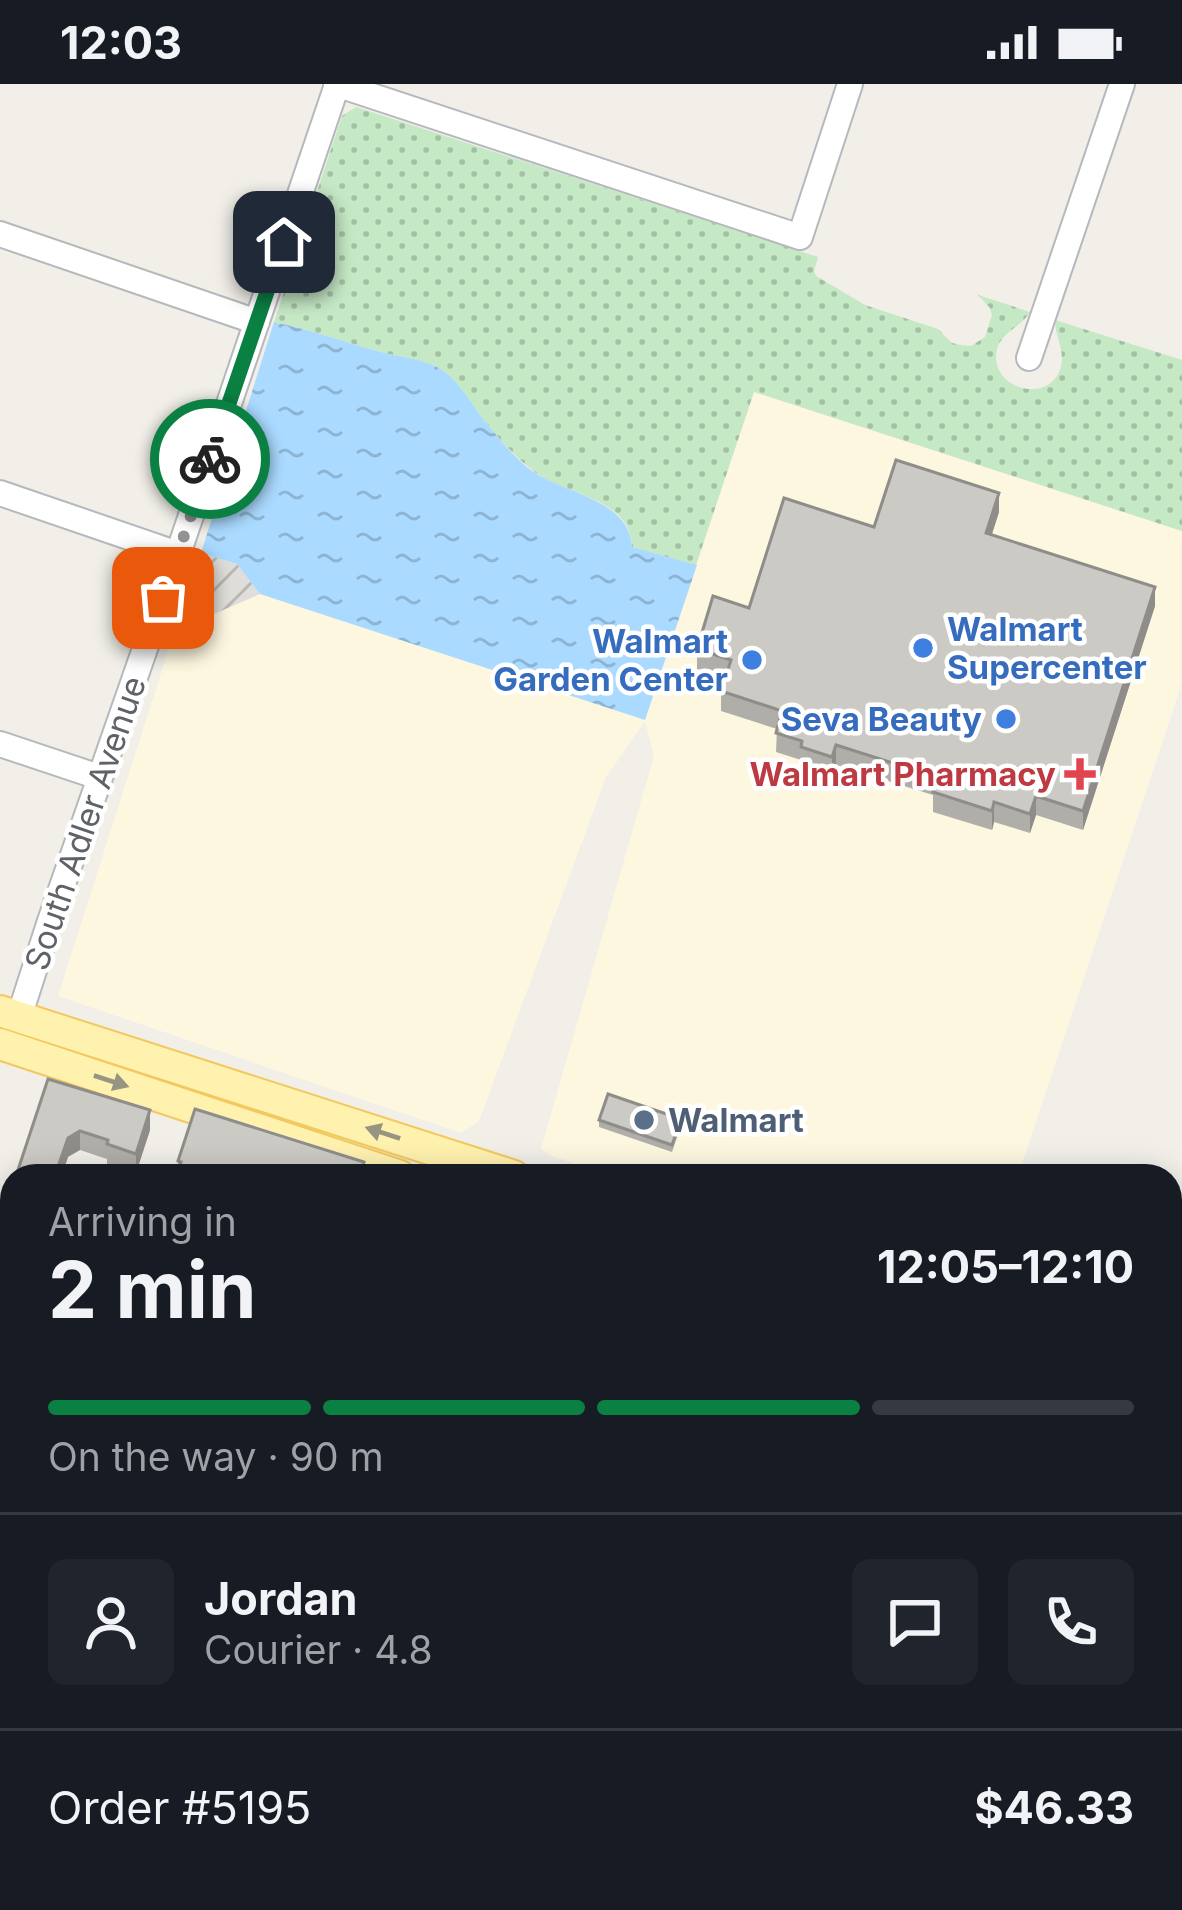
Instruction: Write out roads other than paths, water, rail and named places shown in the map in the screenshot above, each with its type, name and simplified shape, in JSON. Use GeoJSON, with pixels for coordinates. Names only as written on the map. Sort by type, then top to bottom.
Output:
{"type":"FeatureCollection","features":[{"type":"Feature","properties":{"kind":"main road"},"geometry":{"type":"LineString","coordinates":[[10,1014],[477,1164]]}},
{"type":"Feature","properties":{"kind":"main road"},"geometry":{"type":"LineString","coordinates":[[0,1044],[364,1164]]}},
{"type":"Feature","properties":{"kind":"street"},"geometry":{"type":"LineString","coordinates":[[336,84],[800,237],[850,84]]}},
{"type":"Feature","properties":{"kind":"street","name":"South Adler Avenue"},"geometry":{"type":"LineString","coordinates":[[10,1014],[178,554],[336,84]]}},
{"type":"Feature","properties":{"kind":"street"},"geometry":{"type":"LineString","coordinates":[[1029,358],[1122,84]]}},
{"type":"Feature","properties":{"kind":"street"},"geometry":{"type":"LineString","coordinates":[[0,234],[257,322]]}},
{"type":"Feature","properties":{"kind":"street"},"geometry":{"type":"LineString","coordinates":[[0,493],[178,554]]}},
{"type":"Feature","properties":{"kind":"street"},"geometry":{"type":"LineString","coordinates":[[0,745],[99,777]]}},
{"type":"Feature","properties":{"kind":"water"},"geometry":{"type":"Polygon","coordinates":[[[274,322],[435,366],[457,383],[499,439],[528,468],[620,518],[632,547],[697,565],[645,720],[260,594],[237,564],[201,553],[274,322]]]}},
{"type":"Feature","properties":{"kind":"place","name":"Walmart Supercenter"},"geometry":{"type":"Point","coordinates":[923,648]}},
{"type":"Feature","properties":{"kind":"place","name":"Walmart Garden Center"},"geometry":{"type":"Point","coordinates":[752,660]}},
{"type":"Feature","properties":{"kind":"place","name":"Seva Beauty"},"geometry":{"type":"Point","coordinates":[1006,719]}},
{"type":"Feature","properties":{"kind":"place","name":"Walmart Pharmacy"},"geometry":{"type":"Point","coordinates":[1080,774]}},
{"type":"Feature","properties":{"kind":"place","name":"Walmart"},"geometry":{"type":"Point","coordinates":[644,1120]}}]}
